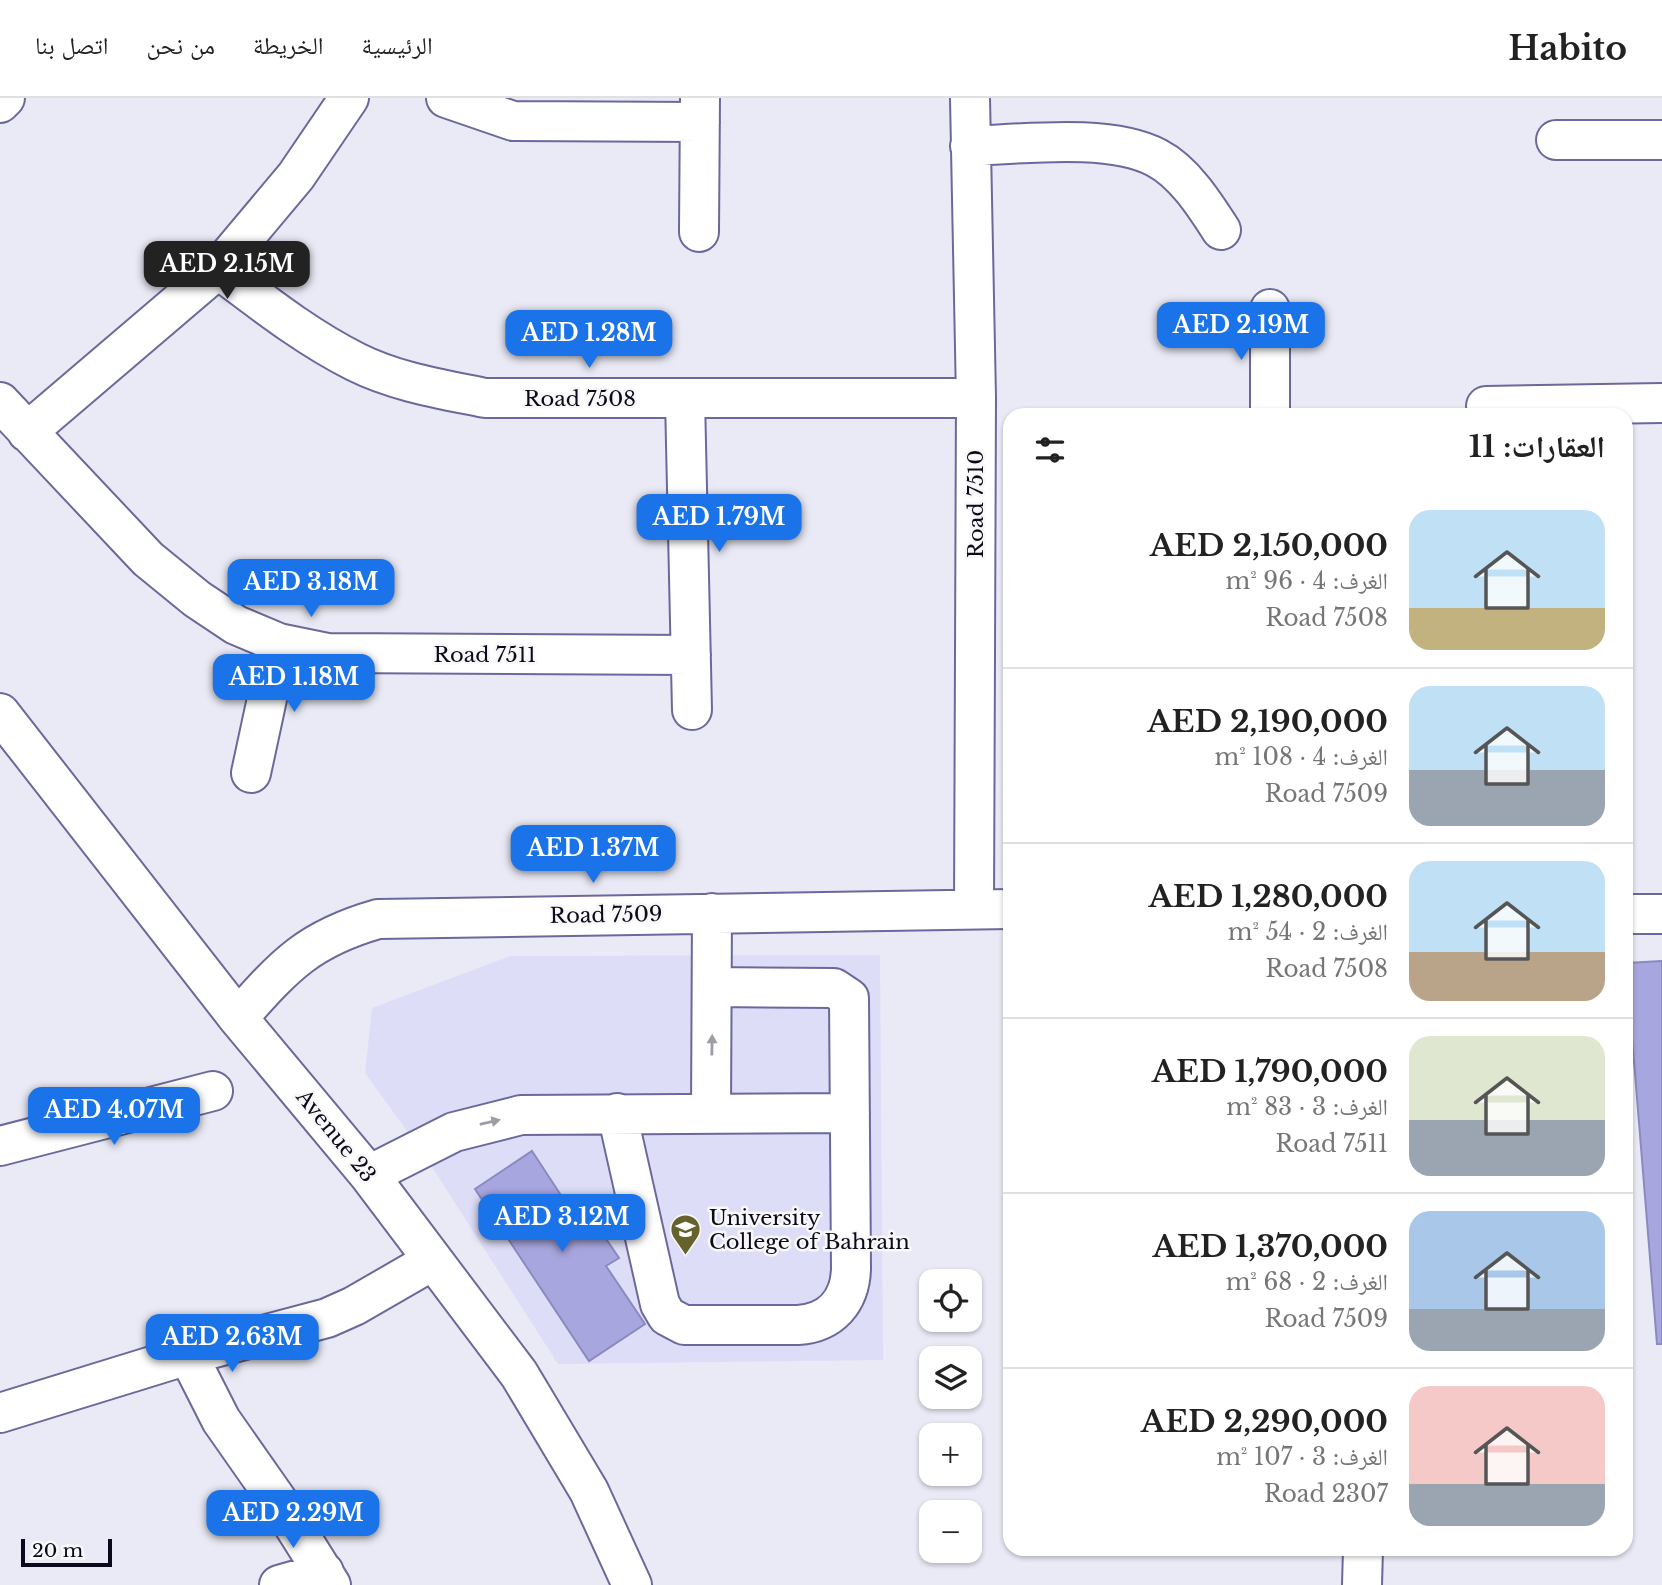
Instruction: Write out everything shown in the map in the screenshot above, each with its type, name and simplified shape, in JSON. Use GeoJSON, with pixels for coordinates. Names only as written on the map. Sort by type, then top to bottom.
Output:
{"type":"FeatureCollection","features":[{"type":"Feature","properties":{"kind":"street"},"geometry":{"type":"LineString","coordinates":[[0,103],[5,98]]}},
{"type":"Feature","properties":{"kind":"street"},"geometry":{"type":"LineString","coordinates":[[27,432],[218,269],[296,176],[349,98]]}},
{"type":"Feature","properties":{"kind":"street"},"geometry":{"type":"LineString","coordinates":[[446,98],[513,121],[700,110],[699,232]]}},
{"type":"Feature","properties":{"kind":"street","name":"Road 7510"},"geometry":{"type":"LineString","coordinates":[[970,98],[976,398],[992,909]]}},
{"type":"Feature","properties":{"kind":"street"},"geometry":{"type":"LineString","coordinates":[[1556,140],[1662,140]]}},
{"type":"Feature","properties":{"kind":"street"},"geometry":{"type":"LineString","coordinates":[[970,146],[1114,144],[1125,147],[1157,158],[1202,201],[1221,230]]}},
{"type":"Feature","properties":{"kind":"street","name":"Road 7508"},"geometry":{"type":"LineString","coordinates":[[218,269],[300,330],[358,363],[419,385],[485,398],[976,398]]}},
{"type":"Feature","properties":{"kind":"street"},"geometry":{"type":"LineString","coordinates":[[1270,309],[1270,408]]}},
{"type":"Feature","properties":{"kind":"street"},"geometry":{"type":"LineString","coordinates":[[685,399],[692,710]]}},
{"type":"Feature","properties":{"kind":"street","name":"Road 7511"},"geometry":{"type":"LineString","coordinates":[[0,402],[148,559],[197,599],[236,625],[279,643],[328,653],[691,655]]}},
{"type":"Feature","properties":{"kind":"street"},"geometry":{"type":"LineString","coordinates":[[1486,407],[1662,403]]}},
{"type":"Feature","properties":{"kind":"street"},"geometry":{"type":"LineString","coordinates":[[251,773],[279,643]]}},
{"type":"Feature","properties":{"kind":"street","name":"Avenue 23"},"geometry":{"type":"LineString","coordinates":[[0,713],[238,1018],[369,1175],[519,1374],[589,1491],[632,1585]]}},
{"type":"Feature","properties":{"kind":"street","name":"Road 7509"},"geometry":{"type":"LineString","coordinates":[[238,1018],[304,950],[339,930],[378,919],[992,909]]}},
{"type":"Feature","properties":{"kind":"street"},"geometry":{"type":"LineString","coordinates":[[711,1113],[712,914]]}},
{"type":"Feature","properties":{"kind":"street"},"geometry":{"type":"LineString","coordinates":[[1633,914],[1662,914]]}},
{"type":"Feature","properties":{"kind":"street"},"geometry":{"type":"LineString","coordinates":[[617,1113],[660,1304],[667,1316],[684,1325],[807,1324],[829,1316],[839,1307],[850,1283],[850,1004],[845,993],[834,988],[712,987]]}},
{"type":"Feature","properties":{"kind":"street"},"geometry":{"type":"LineString","coordinates":[[0,1146],[213,1091]]}},
{"type":"Feature","properties":{"kind":"street"},"geometry":{"type":"LineString","coordinates":[[369,1175],[426,1144],[487,1122],[555,1113],[850,1113]]}},
{"type":"Feature","properties":{"kind":"street"},"geometry":{"type":"LineString","coordinates":[[0,1413],[188,1355],[327,1318],[432,1261]]}},
{"type":"Feature","properties":{"kind":"street"},"geometry":{"type":"LineString","coordinates":[[188,1355],[221,1420],[327,1578],[279,1585]]}},
{"type":"Feature","properties":{"kind":"street"},"geometry":{"type":"LineString","coordinates":[[1362,1585],[1363,1556]]}},
{"type":"Feature","properties":{"kind":"shaded area","name":"University College of Bahrain"},"geometry":{"type":"Polygon","coordinates":[[[880,955],[883,1360],[558,1364],[423,1153],[365,1073],[372,1008],[510,956],[880,955]]]}},
{"type":"Feature","properties":{"kind":"building"},"geometry":{"type":"Polygon","coordinates":[[[1662,961],[1662,1344],[1657,1344],[1633,1049],[1633,963],[1662,961]]]}},
{"type":"Feature","properties":{"kind":"building"},"geometry":{"type":"Polygon","coordinates":[[[532,1151],[568,1206],[579,1199],[619,1258],[606,1266],[645,1324],[589,1361],[475,1189],[532,1151]]]}},
{"type":"Feature","properties":{"kind":"place","name":"University College of Bahrain"},"geometry":{"type":"Point","coordinates":[686,1257]}}]}
